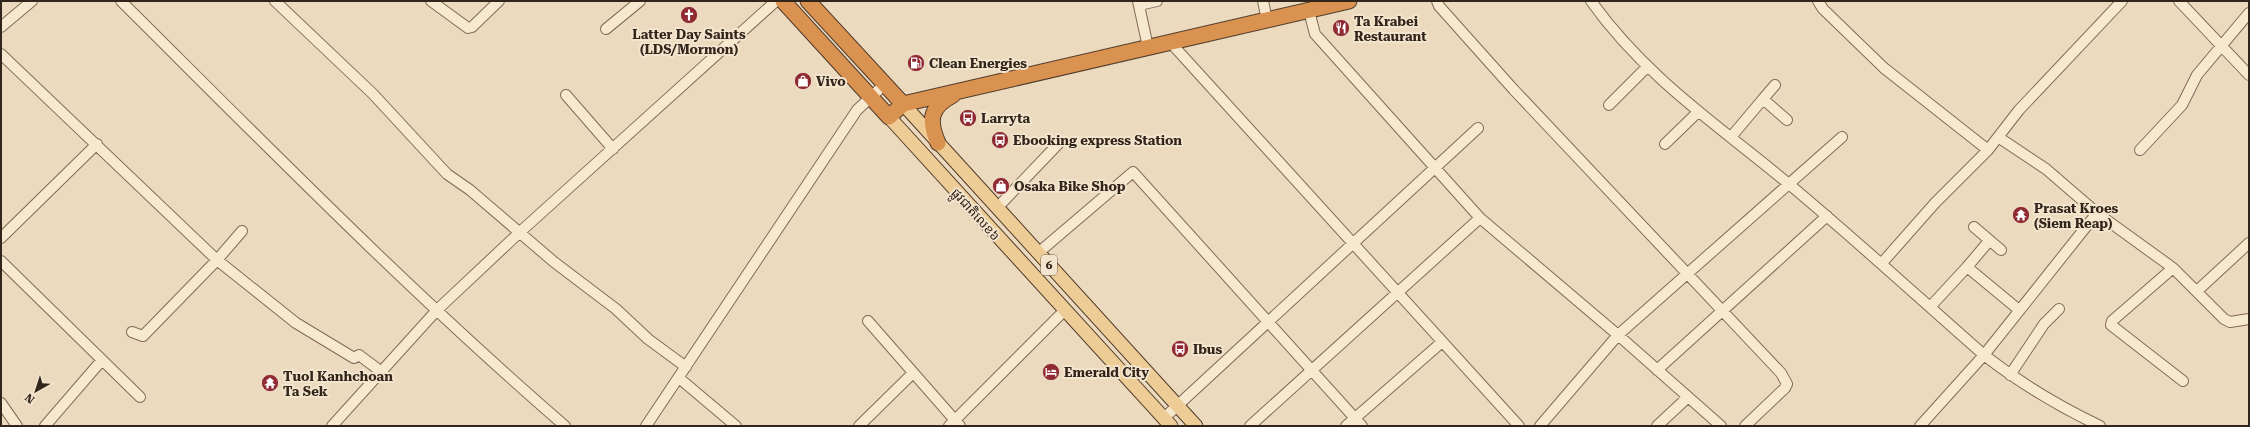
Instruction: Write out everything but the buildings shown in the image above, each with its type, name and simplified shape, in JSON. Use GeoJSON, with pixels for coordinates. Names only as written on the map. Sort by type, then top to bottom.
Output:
{"type":"FeatureCollection","features":[{"type":"Feature","properties":{"kind":"highway","name":"ផ្លូវជាតិលេខ៦"},"geometry":{"type":"LineString","coordinates":[[783,1],[889,117]]}},
{"type":"Feature","properties":{"kind":"highway","name":"ផ្លូវជាតិលេខ៦"},"geometry":{"type":"LineString","coordinates":[[808,1],[903,104]]}},
{"type":"Feature","properties":{"kind":"highway"},"geometry":{"type":"LineString","coordinates":[[889,117],[903,104],[1349,1]]}},
{"type":"Feature","properties":{"kind":"highway"},"geometry":{"type":"LineString","coordinates":[[938,143],[931,128],[932,117],[943,100],[961,90]]}},
{"type":"Feature","properties":{"kind":"main road","name":"ផ្លូវជាតិលេខ៦"},"geometry":{"type":"LineString","coordinates":[[903,104],[1196,426]]}},
{"type":"Feature","properties":{"kind":"main road","name":"ផ្លូវជាតិលេខ៦"},"geometry":{"type":"LineString","coordinates":[[889,117],[1167,422]]}},
{"type":"Feature","properties":{"kind":"street"},"geometry":{"type":"LineString","coordinates":[[1,27],[32,1]]}},
{"type":"Feature","properties":{"kind":"street"},"geometry":{"type":"LineString","coordinates":[[121,1],[263,142],[437,310],[565,426]]}},
{"type":"Feature","properties":{"kind":"street"},"geometry":{"type":"LineString","coordinates":[[274,1],[373,94],[447,174],[470,190],[554,262],[616,309],[648,339],[686,367]]}},
{"type":"Feature","properties":{"kind":"street"},"geometry":{"type":"LineString","coordinates":[[431,1],[468,28],[472,27],[498,1]]}},
{"type":"Feature","properties":{"kind":"street"},"geometry":{"type":"LineString","coordinates":[[606,29],[640,1]]}},
{"type":"Feature","properties":{"kind":"street"},"geometry":{"type":"LineString","coordinates":[[332,426],[437,310],[520,232],[776,1]]}},
{"type":"Feature","properties":{"kind":"street"},"geometry":{"type":"LineString","coordinates":[[1148,47],[1138,3],[1157,1]]}},
{"type":"Feature","properties":{"kind":"street"},"geometry":{"type":"LineString","coordinates":[[1262,1],[1267,20]]}},
{"type":"Feature","properties":{"kind":"street"},"geometry":{"type":"LineString","coordinates":[[1437,1],[1439,6],[1514,90],[1781,373],[1787,384],[1745,426]]}},
{"type":"Feature","properties":{"kind":"street"},"geometry":{"type":"LineString","coordinates":[[1591,1],[1613,31],[1647,67],[1698,112],[1790,184],[1882,263],[1984,355],[2010,375],[2067,410],[2100,426]]}},
{"type":"Feature","properties":{"kind":"street"},"geometry":{"type":"LineString","coordinates":[[1818,1],[1884,68],[1988,150]]}},
{"type":"Feature","properties":{"kind":"street"},"geometry":{"type":"LineString","coordinates":[[1882,263],[1935,203],[1988,150],[2019,110],[2122,1]]}},
{"type":"Feature","properties":{"kind":"street"},"geometry":{"type":"LineString","coordinates":[[2179,1],[2249,75]]}},
{"type":"Feature","properties":{"kind":"street"},"geometry":{"type":"LineString","coordinates":[[1309,11],[1315,34],[1480,218],[1618,335],[1721,426]]}},
{"type":"Feature","properties":{"kind":"street"},"geometry":{"type":"LineString","coordinates":[[2140,150],[2182,105],[2197,76],[2249,13]]}},
{"type":"Feature","properties":{"kind":"street"},"geometry":{"type":"LineString","coordinates":[[1170,42],[1353,242],[1397,293],[1518,426]]}},
{"type":"Feature","properties":{"kind":"street"},"geometry":{"type":"LineString","coordinates":[[1,54],[98,144],[217,260],[296,323],[354,358],[359,355],[382,372]]}},
{"type":"Feature","properties":{"kind":"street"},"geometry":{"type":"LineString","coordinates":[[1609,105],[1647,67]]}},
{"type":"Feature","properties":{"kind":"street"},"geometry":{"type":"LineString","coordinates":[[646,426],[857,110],[885,84]]}},
{"type":"Feature","properties":{"kind":"street"},"geometry":{"type":"LineString","coordinates":[[1731,137],[1775,85]]}},
{"type":"Feature","properties":{"kind":"street"},"geometry":{"type":"LineString","coordinates":[[566,95],[613,149]]}},
{"type":"Feature","properties":{"kind":"street"},"geometry":{"type":"LineString","coordinates":[[1763,99],[1787,120]]}},
{"type":"Feature","properties":{"kind":"street"},"geometry":{"type":"LineString","coordinates":[[1665,144],[1698,112]]}},
{"type":"Feature","properties":{"kind":"street"},"geometry":{"type":"LineString","coordinates":[[1167,422],[1177,406],[1478,128]]}},
{"type":"Feature","properties":{"kind":"street"},"geometry":{"type":"LineString","coordinates":[[1540,426],[1618,335],[1686,273],[1790,184],[1842,137]]}},
{"type":"Feature","properties":{"kind":"street"},"geometry":{"type":"LineString","coordinates":[[1998,137],[2046,169],[2097,213],[2173,268],[2224,319],[2230,322],[2249,320]]}},
{"type":"Feature","properties":{"kind":"street"},"geometry":{"type":"LineString","coordinates":[[997,208],[1060,142]]}},
{"type":"Feature","properties":{"kind":"street"},"geometry":{"type":"LineString","coordinates":[[1,238],[98,144]]}},
{"type":"Feature","properties":{"kind":"street"},"geometry":{"type":"LineString","coordinates":[[1038,253],[1133,172],[1362,426]]}},
{"type":"Feature","properties":{"kind":"street"},"geometry":{"type":"LineString","coordinates":[[1925,424],[1984,355],[2097,213]]}},
{"type":"Feature","properties":{"kind":"street"},"geometry":{"type":"LineString","coordinates":[[1658,370],[1827,216]]}},
{"type":"Feature","properties":{"kind":"street"},"geometry":{"type":"LineString","coordinates":[[1250,426],[1480,218]]}},
{"type":"Feature","properties":{"kind":"street"},"geometry":{"type":"LineString","coordinates":[[1974,227],[1989,242],[2001,250]]}},
{"type":"Feature","properties":{"kind":"street"},"geometry":{"type":"LineString","coordinates":[[132,332],[143,336],[217,260],[242,231]]}},
{"type":"Feature","properties":{"kind":"street"},"geometry":{"type":"LineString","coordinates":[[1930,307],[1989,242]]}},
{"type":"Feature","properties":{"kind":"street"},"geometry":{"type":"LineString","coordinates":[[2197,291],[2249,243]]}},
{"type":"Feature","properties":{"kind":"street"},"geometry":{"type":"LineString","coordinates":[[1,261],[140,396]]}},
{"type":"Feature","properties":{"kind":"street"},"geometry":{"type":"LineString","coordinates":[[1967,267],[2019,310]]}},
{"type":"Feature","properties":{"kind":"street"},"geometry":{"type":"LineString","coordinates":[[2173,268],[2112,321],[2111,325],[2182,381]]}},
{"type":"Feature","properties":{"kind":"street"},"geometry":{"type":"LineString","coordinates":[[2010,375],[2044,324],[2059,309]]}},
{"type":"Feature","properties":{"kind":"street"},"geometry":{"type":"LineString","coordinates":[[868,321],[955,424],[1065,310]]}},
{"type":"Feature","properties":{"kind":"street"},"geometry":{"type":"LineString","coordinates":[[1346,426],[1442,342]]}},
{"type":"Feature","properties":{"kind":"street"},"geometry":{"type":"LineString","coordinates":[[45,426],[102,360]]}},
{"type":"Feature","properties":{"kind":"street"},"geometry":{"type":"LineString","coordinates":[[859,426],[913,373]]}},
{"type":"Feature","properties":{"kind":"street"},"geometry":{"type":"LineString","coordinates":[[679,378],[736,426]]}},
{"type":"Feature","properties":{"kind":"street"},"geometry":{"type":"LineString","coordinates":[[1657,426],[1688,398]]}},
{"type":"Feature","properties":{"kind":"street"},"geometry":{"type":"LineString","coordinates":[[1,403],[17,426]]}},
{"type":"Feature","properties":{"kind":"place","name":"Latter Day Saints (LDS/Mormon)"},"geometry":{"type":"Point","coordinates":[689,15]}},
{"type":"Feature","properties":{"kind":"place","name":"Ta Krabei Restaurant"},"geometry":{"type":"Point","coordinates":[1341,28]}},
{"type":"Feature","properties":{"kind":"place","name":"Clean Energies"},"geometry":{"type":"Point","coordinates":[916,63]}},
{"type":"Feature","properties":{"kind":"place","name":"Vivo"},"geometry":{"type":"Point","coordinates":[803,81]}},
{"type":"Feature","properties":{"kind":"place","name":"Larryta"},"geometry":{"type":"Point","coordinates":[968,118]}},
{"type":"Feature","properties":{"kind":"place","name":"Ebooking express Station"},"geometry":{"type":"Point","coordinates":[1000,140]}},
{"type":"Feature","properties":{"kind":"place","name":"Osaka Bike Shop"},"geometry":{"type":"Point","coordinates":[1001,186]}},
{"type":"Feature","properties":{"kind":"place","name":"Prasat Kroes (Siem Reap)"},"geometry":{"type":"Point","coordinates":[2021,215]}},
{"type":"Feature","properties":{"kind":"place","name":"Ibus"},"geometry":{"type":"Point","coordinates":[1180,349]}},
{"type":"Feature","properties":{"kind":"place","name":"Emerald City"},"geometry":{"type":"Point","coordinates":[1051,372]}},
{"type":"Feature","properties":{"kind":"place","name":"Tuol Kanhchoan Ta Sek"},"geometry":{"type":"Point","coordinates":[270,383]}}]}
